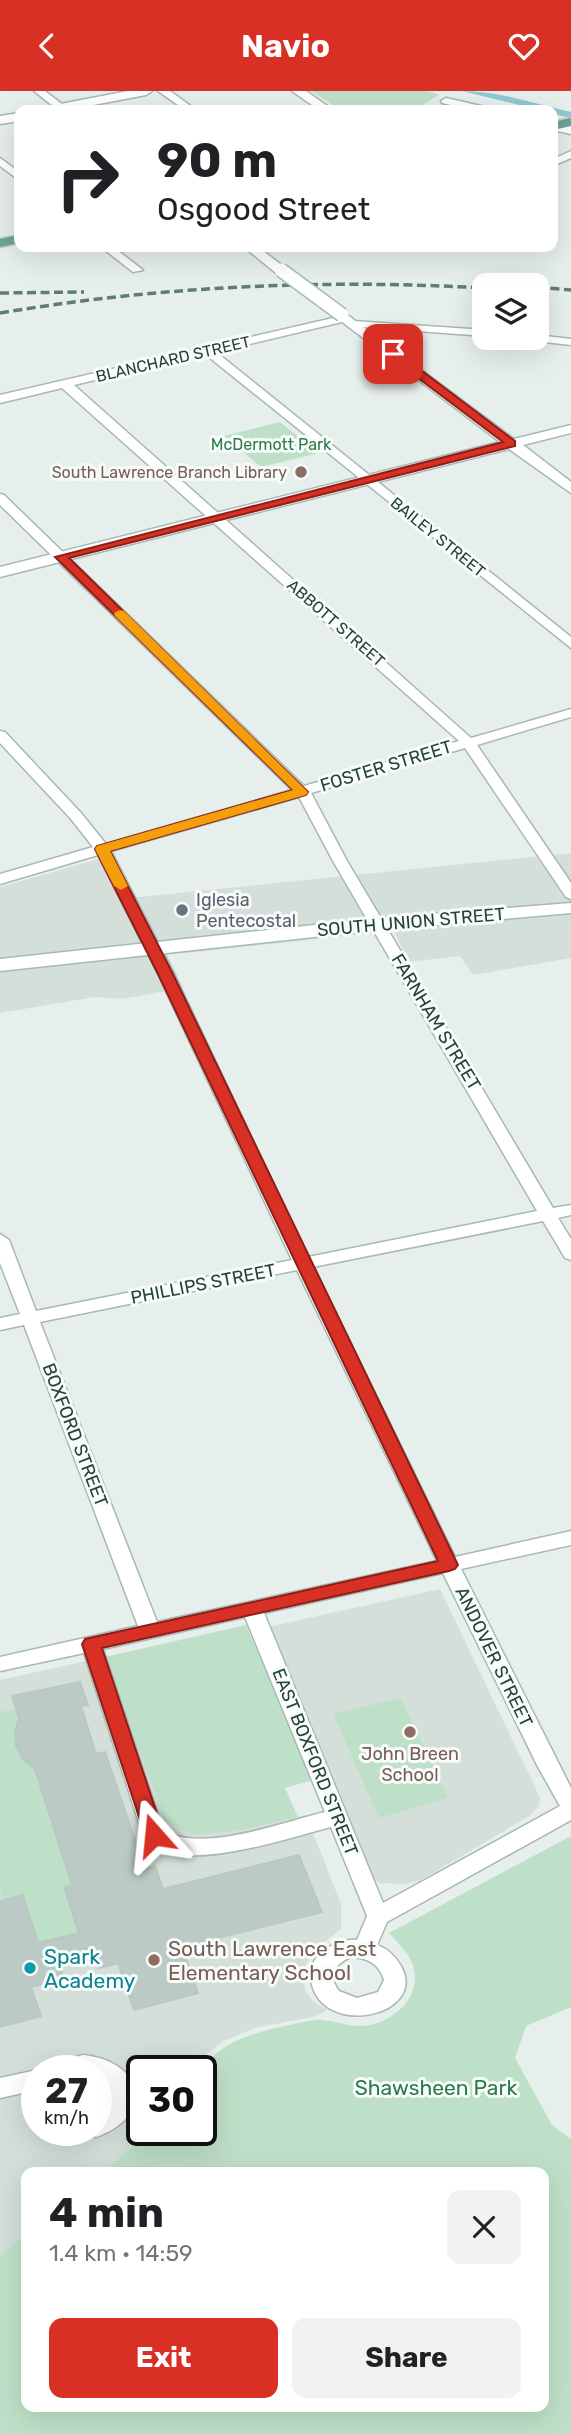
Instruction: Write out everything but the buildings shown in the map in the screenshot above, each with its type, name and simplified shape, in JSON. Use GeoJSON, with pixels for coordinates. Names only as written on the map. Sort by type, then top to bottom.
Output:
{"type":"FeatureCollection","features":[{"type":"Feature","properties":{"kind":"main road"},"geometry":{"type":"LineString","coordinates":[[78,105],[146,91]]}},
{"type":"Feature","properties":{"kind":"main road"},"geometry":{"type":"LineString","coordinates":[[298,91],[319,105]]}},
{"type":"Feature","properties":{"kind":"main road"},"geometry":{"type":"LineString","coordinates":[[257,252],[571,489]]}},
{"type":"Feature","properties":{"kind":"main road"},"geometry":{"type":"LineString","coordinates":[[0,572],[571,429]]}},
{"type":"Feature","properties":{"kind":"main road","name":"SOUTH UNION STREET"},"geometry":{"type":"LineString","coordinates":[[0,965],[378,923],[571,908]]}},
{"type":"Feature","properties":{"kind":"street"},"geometry":{"type":"LineString","coordinates":[[39,91],[55,105]]}},
{"type":"Feature","properties":{"kind":"street"},"geometry":{"type":"LineString","coordinates":[[163,91],[184,105]]}},
{"type":"Feature","properties":{"kind":"street"},"geometry":{"type":"LineString","coordinates":[[446,101],[464,105]]}},
{"type":"Feature","properties":{"kind":"street"},"geometry":{"type":"LineString","coordinates":[[0,161],[14,173]]}},
{"type":"Feature","properties":{"kind":"street"},"geometry":{"type":"LineString","coordinates":[[113,252],[137,270]]}},
{"type":"Feature","properties":{"kind":"street","name":"BLANCHARD STREET"},"geometry":{"type":"LineString","coordinates":[[0,399],[347,319],[472,332]]}},
{"type":"Feature","properties":{"kind":"street"},"geometry":{"type":"LineString","coordinates":[[549,340],[571,342]]}},
{"type":"Feature","properties":{"kind":"street","name":"BAILEY STREET"},"geometry":{"type":"LineString","coordinates":[[208,351],[571,644]]}},
{"type":"Feature","properties":{"kind":"street","name":"ABBOTT STREET"},"geometry":{"type":"LineString","coordinates":[[65,384],[468,742],[571,894]]}},
{"type":"Feature","properties":{"kind":"street","name":"FARNHAM STREET"},"geometry":{"type":"LineString","coordinates":[[0,498],[302,792],[571,1254]]}},
{"type":"Feature","properties":{"kind":"street","name":"FOSTER STREET"},"geometry":{"type":"LineString","coordinates":[[0,879],[571,713]]}},
{"type":"Feature","properties":{"kind":"street","name":"ANDOVER STREET"},"geometry":{"type":"LineString","coordinates":[[0,735],[76,816],[102,849],[153,949],[449,1565],[571,1809]]}},
{"type":"Feature","properties":{"kind":"street","name":"PHILLIPS STREET"},"geometry":{"type":"LineString","coordinates":[[0,1324],[571,1210]]}},
{"type":"Feature","properties":{"kind":"street","name":"BOXFORD STREET"},"geometry":{"type":"LineString","coordinates":[[0,1240],[150,1631]]}},
{"type":"Feature","properties":{"kind":"street"},"geometry":{"type":"LineString","coordinates":[[0,1664],[571,1538]]}},
{"type":"Feature","properties":{"kind":"street","name":"EAST BOXFORD STREET"},"geometry":{"type":"LineString","coordinates":[[252,1609],[378,1916]]}},
{"type":"Feature","properties":{"kind":"street"},"geometry":{"type":"LineString","coordinates":[[91,1644],[154,1835],[166,1843],[181,1847],[215,1846],[337,1817]]}},
{"type":"Feature","properties":{"kind":"street"},"geometry":{"type":"LineString","coordinates":[[365,1948],[378,1916],[571,1809]]}},
{"type":"Feature","properties":{"kind":"street"},"geometry":{"type":"LineString","coordinates":[[112,2072],[122,2084],[124,2098],[119,2112],[112,2119]]}},
{"type":"Feature","properties":{"kind":"street"},"geometry":{"type":"LineString","coordinates":[[0,2088],[21,2083]]}},
{"type":"Feature","properties":{"kind":"shaded area"},"geometry":{"type":"Polygon","coordinates":[[[571,853],[571,958],[473,975],[460,956],[408,962],[394,931],[167,955],[183,988],[122,999],[95,997],[0,1013],[0,887],[102,858],[120,899],[571,853]]]}},
{"type":"Feature","properties":{"kind":"shaded area","name":"John Breen School"},"geometry":{"type":"Polygon","coordinates":[[[440,1589],[540,1798],[539,1806],[531,1815],[421,1880],[405,1884],[380,1883],[372,1877],[268,1627],[440,1589]]]}},
{"type":"Feature","properties":{"kind":"shaded area","name":"South Lawrence East Elementary School"},"geometry":{"type":"Polygon","coordinates":[[[105,1657],[237,1831],[306,1815],[341,1904],[341,1929],[314,1950],[303,1970],[305,1990],[313,2001],[327,2010],[314,2017],[258,2027],[221,2042],[206,2055],[126,2055],[126,2146],[133,2146],[108,2167],[21,2167],[21,2237],[0,2256],[0,1680],[105,1657]]]}},
{"type":"Feature","properties":{"kind":"green space"},"geometry":{"type":"Polygon","coordinates":[[[311,91],[429,91],[439,95],[422,105],[333,105],[311,91]]]}},
{"type":"Feature","properties":{"kind":"green space","name":"McDermott Park"},"geometry":{"type":"Polygon","coordinates":[[[280,422],[319,453],[261,467],[224,436],[280,422]]]}},
{"type":"Feature","properties":{"kind":"green space"},"geometry":{"type":"Polygon","coordinates":[[[246,1625],[313,1780],[285,1788],[298,1817],[237,1831],[192,1835],[165,1821],[105,1657],[246,1625]]]}},
{"type":"Feature","properties":{"kind":"green space"},"geometry":{"type":"Polygon","coordinates":[[[401,1698],[448,1798],[379,1818],[333,1714],[401,1698]]]}},
{"type":"Feature","properties":{"kind":"green space"},"geometry":{"type":"Polygon","coordinates":[[[16,1709],[16,1745],[25,1760],[35,1769],[72,1885],[64,1888],[79,1933],[38,1943],[23,1896],[3,1900],[0,1889],[0,1712],[16,1709]]]}},
{"type":"Feature","properties":{"kind":"green space","name":"Shawsheen Park"},"geometry":{"type":"Polygon","coordinates":[[[571,1836],[571,2007],[526,2026],[515,2058],[552,2125],[571,2139],[571,2434],[0,2434],[0,2256],[21,2237],[21,2412],[549,2412],[549,2167],[108,2167],[133,2146],[217,2146],[217,2055],[215,2055],[229,2044],[265,2031],[310,2021],[370,2025],[399,2011],[411,1994],[415,1974],[402,1947],[389,1933],[571,1836]]]}},
{"type":"Feature","properties":{"kind":"waterway"},"geometry":{"type":"LineString","coordinates":[[467,91],[530,105]]}},
{"type":"Feature","properties":{"kind":"waterway"},"geometry":{"type":"LineString","coordinates":[[558,112],[571,115]]}},
{"type":"Feature","properties":{"kind":"railway"},"geometry":{"type":"LineString","coordinates":[[0,313],[121,296],[242,287],[363,284],[472,287]]}},
{"type":"Feature","properties":{"kind":"railway"},"geometry":{"type":"LineString","coordinates":[[549,288],[571,290]]}},
{"type":"Feature","properties":{"kind":"railway"},"geometry":{"type":"LineString","coordinates":[[0,293],[84,292]]}},
{"type":"Feature","properties":{"kind":"slow traffic"},"geometry":{"type":"LineString","coordinates":[[120,613],[302,792],[102,849],[121,886]]}},
{"type":"Feature","properties":{"kind":"place","name":"South Lawrence Branch Library"},"geometry":{"type":"Point","coordinates":[301,472]}},
{"type":"Feature","properties":{"kind":"place","name":"Iglesia Pentecostal"},"geometry":{"type":"Point","coordinates":[182,910]}},
{"type":"Feature","properties":{"kind":"place","name":"John Breen School"},"geometry":{"type":"Point","coordinates":[410,1732]}},
{"type":"Feature","properties":{"kind":"place","name":"South Lawrence East Elementary School"},"geometry":{"type":"Point","coordinates":[154,1960]}},
{"type":"Feature","properties":{"kind":"place","name":"Spark Academy"},"geometry":{"type":"Point","coordinates":[30,1968]}},
{"type":"Feature","properties":{"kind":"route"},"geometry":{"type":"LineString","coordinates":[[154,1835],[91,1644],[449,1565],[310,1280],[166,974],[102,849],[302,792],[61,557],[511,444],[393,354]]}}]}
